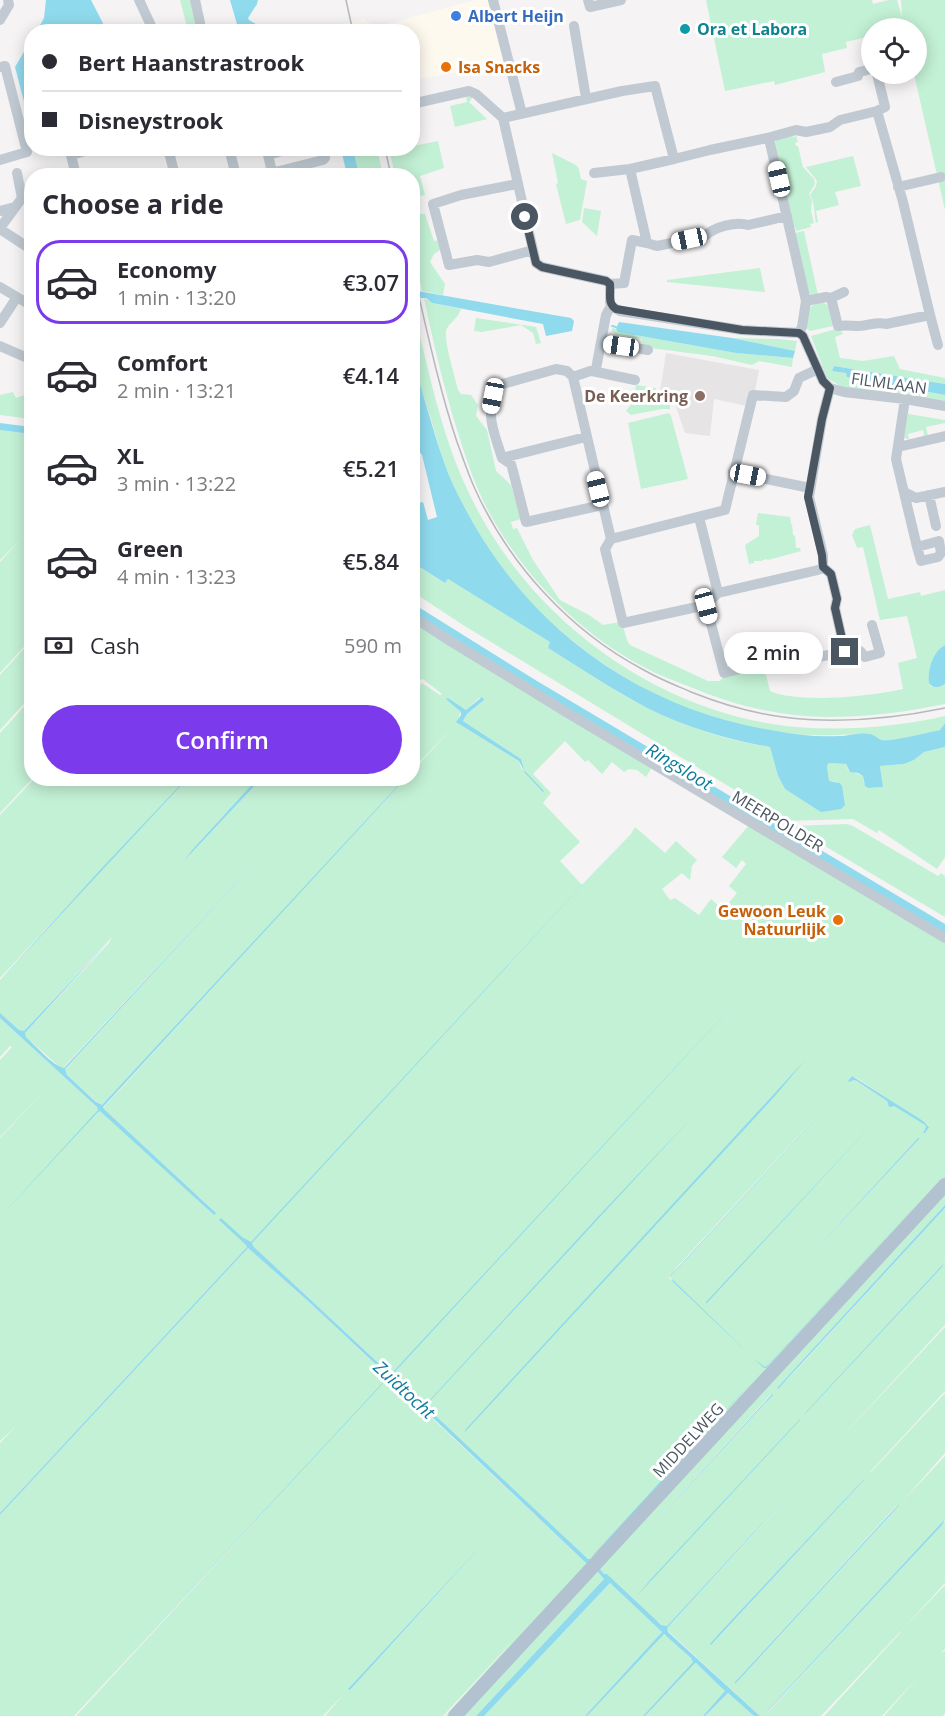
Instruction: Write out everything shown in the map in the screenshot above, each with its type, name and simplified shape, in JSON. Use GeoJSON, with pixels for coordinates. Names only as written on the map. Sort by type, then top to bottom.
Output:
{"type":"FeatureCollection","features":[{"type":"Feature","properties":{"kind":"main road","name":"MIDDELWEG"},"geometry":{"type":"LineString","coordinates":[[455,1716],[945,1185]]}},
{"type":"Feature","properties":{"kind":"street"},"geometry":{"type":"LineString","coordinates":[[0,20],[9,5],[8,0]]}},
{"type":"Feature","properties":{"kind":"street"},"geometry":{"type":"LineString","coordinates":[[139,0],[150,24]]}},
{"type":"Feature","properties":{"kind":"street"},"geometry":{"type":"LineString","coordinates":[[195,0],[200,24]]}},
{"type":"Feature","properties":{"kind":"street"},"geometry":{"type":"LineString","coordinates":[[493,0],[522,114]]}},
{"type":"Feature","properties":{"kind":"street"},"geometry":{"type":"LineString","coordinates":[[589,4],[621,0]]}},
{"type":"Feature","properties":{"kind":"street"},"geometry":{"type":"LineString","coordinates":[[574,26],[586,99]]}},
{"type":"Feature","properties":{"kind":"street"},"geometry":{"type":"LineString","coordinates":[[0,67],[5,66],[24,140]]}},
{"type":"Feature","properties":{"kind":"street"},"geometry":{"type":"LineString","coordinates":[[836,82],[858,76],[861,72]]}},
{"type":"Feature","properties":{"kind":"street"},"geometry":{"type":"LineString","coordinates":[[594,174],[630,170],[796,130],[806,132],[830,127],[840,120],[885,107],[879,84]]}},
{"type":"Feature","properties":{"kind":"street"},"geometry":{"type":"LineString","coordinates":[[503,118],[655,86],[674,159]]}},
{"type":"Feature","properties":{"kind":"street"},"geometry":{"type":"LineString","coordinates":[[420,102],[469,91],[476,94],[503,118],[536,263],[542,267],[601,279],[610,284],[624,283],[633,240],[657,246],[705,236],[710,231],[728,226],[742,223],[748,225],[787,216]]}},
{"type":"Feature","properties":{"kind":"street"},"geometry":{"type":"LineString","coordinates":[[877,111],[938,345]]}},
{"type":"Feature","properties":{"kind":"street"},"geometry":{"type":"LineString","coordinates":[[767,138],[770,142],[806,302],[799,333]]}},
{"type":"Feature","properties":{"kind":"street"},"geometry":{"type":"LineString","coordinates":[[0,160],[24,153]]}},
{"type":"Feature","properties":{"kind":"street"},"geometry":{"type":"LineString","coordinates":[[291,168],[323,160],[325,156]]}},
{"type":"Feature","properties":{"kind":"street"},"geometry":{"type":"LineString","coordinates":[[630,170],[647,243]]}},
{"type":"Feature","properties":{"kind":"street"},"geometry":{"type":"LineString","coordinates":[[16,173],[22,198],[0,228],[24,244]]}},
{"type":"Feature","properties":{"kind":"street"},"geometry":{"type":"LineString","coordinates":[[898,187],[941,177]]}},
{"type":"Feature","properties":{"kind":"street"},"geometry":{"type":"LineString","coordinates":[[517,184],[461,195],[433,204],[449,265],[477,260],[489,262],[533,250]]}},
{"type":"Feature","properties":{"kind":"street"},"geometry":{"type":"LineString","coordinates":[[0,211],[15,207]]}},
{"type":"Feature","properties":{"kind":"street"},"geometry":{"type":"LineString","coordinates":[[573,376],[596,369],[606,315],[611,306],[610,284]]}},
{"type":"Feature","properties":{"kind":"street"},"geometry":{"type":"LineString","coordinates":[[0,287],[24,302]]}},
{"type":"Feature","properties":{"kind":"street"},"geometry":{"type":"LineString","coordinates":[[806,302],[831,298],[844,292]]}},
{"type":"Feature","properties":{"kind":"street"},"geometry":{"type":"LineString","coordinates":[[0,323],[16,297]]}},
{"type":"Feature","properties":{"kind":"street"},"geometry":{"type":"LineString","coordinates":[[831,298],[838,326],[852,324],[858,326],[880,322],[886,324],[930,315]]}},
{"type":"Feature","properties":{"kind":"street"},"geometry":{"type":"LineString","coordinates":[[611,306],[620,311],[742,330],[799,333],[803,336],[823,381],[830,388],[808,497],[823,567],[831,574],[837,599],[835,608],[845,652]]}},
{"type":"Feature","properties":{"kind":"street"},"geometry":{"type":"LineString","coordinates":[[601,343],[648,350]]}},
{"type":"Feature","properties":{"kind":"street"},"geometry":{"type":"LineString","coordinates":[[0,346],[24,356]]}},
{"type":"Feature","properties":{"kind":"street"},"geometry":{"type":"LineString","coordinates":[[602,505],[524,522],[511,464],[502,458],[490,421],[493,396],[499,385],[556,369],[567,371],[573,376],[611,539]]}},
{"type":"Feature","properties":{"kind":"street"},"geometry":{"type":"LineString","coordinates":[[818,369],[800,378],[792,393],[786,397],[753,395],[725,510],[611,539],[605,549],[623,623],[706,606],[718,593],[823,567]]}},
{"type":"Feature","properties":{"kind":"street"},"geometry":{"type":"LineString","coordinates":[[592,371],[635,380]]}},
{"type":"Feature","properties":{"kind":"street","name":"FILMLAAN"},"geometry":{"type":"LineString","coordinates":[[830,388],[945,406]]}},
{"type":"Feature","properties":{"kind":"street"},"geometry":{"type":"LineString","coordinates":[[905,399],[896,459],[917,547],[921,561],[938,557],[943,553]]}},
{"type":"Feature","properties":{"kind":"street"},"geometry":{"type":"LineString","coordinates":[[898,447],[945,436]]}},
{"type":"Feature","properties":{"kind":"street"},"geometry":{"type":"LineString","coordinates":[[502,458],[586,437]]}},
{"type":"Feature","properties":{"kind":"street"},"geometry":{"type":"LineString","coordinates":[[733,472],[810,488]]}},
{"type":"Feature","properties":{"kind":"street"},"geometry":{"type":"LineString","coordinates":[[904,492],[916,498],[945,492]]}},
{"type":"Feature","properties":{"kind":"street"},"geometry":{"type":"LineString","coordinates":[[929,495],[936,526]]}},
{"type":"Feature","properties":{"kind":"street"},"geometry":{"type":"LineString","coordinates":[[699,517],[718,593]]}},
{"type":"Feature","properties":{"kind":"street"},"geometry":{"type":"LineString","coordinates":[[706,606],[724,673],[800,654],[807,659],[845,652],[848,654],[860,651],[865,657],[880,653],[872,625]]}},
{"type":"Feature","properties":{"kind":"street","name":"MEERPOLDER"},"geometry":{"type":"LineString","coordinates":[[420,621],[566,712],[945,938]]}},
{"type":"Feature","properties":{"kind":"shaded area"},"geometry":{"type":"Polygon","coordinates":[[[475,0],[488,0],[503,62],[420,79],[420,24],[386,24],[475,0]]]}},
{"type":"Feature","properties":{"kind":"shaded area"},"geometry":{"type":"Polygon","coordinates":[[[364,19],[371,24],[343,24],[364,19]]]}},
{"type":"Feature","properties":{"kind":"shaded area","name":"De Keerkring"},"geometry":{"type":"Polygon","coordinates":[[[666,353],[759,370],[755,391],[751,390],[747,406],[714,399],[710,436],[685,433],[675,404],[649,401],[651,391],[660,392],[666,353]]]}},
{"type":"Feature","properties":{"kind":"green space"},"geometry":{"type":"Polygon","coordinates":[[[180,0],[190,0],[195,24],[186,24],[180,0]]]}},
{"type":"Feature","properties":{"kind":"green space"},"geometry":{"type":"Polygon","coordinates":[[[706,0],[872,0],[873,4],[897,0],[902,17],[901,0],[945,0],[945,210],[916,84],[927,84],[927,18],[861,18],[861,38],[846,42],[847,48],[822,54],[825,72],[775,85],[774,81],[725,91],[706,0]]]}},
{"type":"Feature","properties":{"kind":"green space"},"geometry":{"type":"Polygon","coordinates":[[[466,96],[473,97],[469,102],[487,119],[455,127],[450,106],[467,102],[466,96]]]}},
{"type":"Feature","properties":{"kind":"green space"},"geometry":{"type":"Polygon","coordinates":[[[792,134],[793,137],[796,136],[798,142],[795,143],[798,146],[803,167],[814,179],[815,184],[809,194],[814,223],[810,224],[811,227],[796,231],[795,227],[793,228],[775,142],[777,139],[792,134]]]}},
{"type":"Feature","properties":{"kind":"green space"},"geometry":{"type":"Polygon","coordinates":[[[438,141],[444,168],[420,176],[420,168],[393,168],[391,156],[420,156],[420,145],[438,141]]]}},
{"type":"Feature","properties":{"kind":"green space"},"geometry":{"type":"Polygon","coordinates":[[[552,153],[576,165],[581,179],[587,181],[580,220],[566,224],[556,184],[558,183],[552,153]]]}},
{"type":"Feature","properties":{"kind":"green space"},"geometry":{"type":"Polygon","coordinates":[[[355,156],[379,156],[381,168],[357,168],[355,156]]]}},
{"type":"Feature","properties":{"kind":"green space"},"geometry":{"type":"Polygon","coordinates":[[[853,156],[861,186],[835,192],[839,205],[816,211],[818,222],[816,223],[814,205],[810,195],[817,181],[806,167],[853,156]]]}},
{"type":"Feature","properties":{"kind":"green space"},"geometry":{"type":"Polygon","coordinates":[[[420,176],[425,195],[420,196],[420,176]]]}},
{"type":"Feature","properties":{"kind":"green space"},"geometry":{"type":"Polygon","coordinates":[[[584,208],[601,211],[597,236],[582,222],[584,208]]]}},
{"type":"Feature","properties":{"kind":"green space"},"geometry":{"type":"Polygon","coordinates":[[[420,214],[425,214],[434,241],[440,240],[440,250],[434,254],[430,262],[445,284],[443,295],[422,291],[420,214]]]}},
{"type":"Feature","properties":{"kind":"green space"},"geometry":{"type":"Polygon","coordinates":[[[804,231],[818,295],[812,296],[809,293],[795,233],[804,231]]]}},
{"type":"Feature","properties":{"kind":"green space"},"geometry":{"type":"Polygon","coordinates":[[[760,268],[765,292],[667,282],[667,280],[760,268]]]}},
{"type":"Feature","properties":{"kind":"green space"},"geometry":{"type":"Polygon","coordinates":[[[424,298],[432,303],[461,309],[446,333],[458,390],[461,394],[471,395],[478,405],[476,416],[487,430],[496,471],[511,485],[521,519],[511,522],[513,529],[517,528],[533,560],[560,600],[603,625],[620,622],[630,645],[708,681],[720,681],[724,676],[764,667],[770,691],[783,695],[836,698],[903,689],[898,663],[917,658],[907,616],[880,620],[863,547],[857,548],[852,535],[855,529],[870,525],[888,599],[920,592],[921,596],[945,590],[945,645],[933,658],[929,681],[930,686],[938,687],[945,684],[945,704],[901,712],[828,717],[792,715],[756,709],[664,677],[619,653],[596,637],[575,620],[536,581],[504,537],[485,505],[455,422],[424,298]]]}},
{"type":"Feature","properties":{"kind":"green space"},"geometry":{"type":"Polygon","coordinates":[[[823,302],[828,306],[833,326],[810,331],[805,327],[810,307],[823,302]]]}},
{"type":"Feature","properties":{"kind":"green space"},"geometry":{"type":"Polygon","coordinates":[[[476,318],[536,327],[541,343],[536,344],[533,333],[521,325],[482,332],[474,331],[476,318]]]}},
{"type":"Feature","properties":{"kind":"green space"},"geometry":{"type":"Polygon","coordinates":[[[612,328],[618,332],[736,353],[793,358],[792,367],[759,361],[752,365],[712,356],[643,347],[642,339],[615,334],[612,328]]]}},
{"type":"Feature","properties":{"kind":"green space"},"geometry":{"type":"Polygon","coordinates":[[[836,329],[843,334],[835,337],[840,358],[863,361],[894,356],[900,369],[945,378],[945,384],[834,366],[832,371],[847,373],[847,377],[945,395],[945,403],[842,387],[827,378],[811,336],[836,329]]]}},
{"type":"Feature","properties":{"kind":"green space"},"geometry":{"type":"Polygon","coordinates":[[[420,337],[442,422],[458,469],[493,537],[524,579],[560,618],[601,651],[646,680],[694,702],[744,718],[796,727],[833,729],[908,723],[945,716],[945,723],[940,730],[887,740],[866,734],[789,734],[732,723],[678,704],[627,678],[579,646],[536,607],[499,563],[468,515],[444,462],[420,386],[420,337]]]}},
{"type":"Feature","properties":{"kind":"green space"},"geometry":{"type":"Polygon","coordinates":[[[732,338],[778,339],[797,341],[795,351],[732,338]]]}},
{"type":"Feature","properties":{"kind":"green space"},"geometry":{"type":"Polygon","coordinates":[[[636,385],[656,388],[655,391],[650,391],[648,401],[670,405],[670,409],[631,415],[626,411],[633,402],[636,385]]]}},
{"type":"Feature","properties":{"kind":"green space"},"geometry":{"type":"Polygon","coordinates":[[[13,392],[16,398],[24,395],[24,418],[0,415],[0,395],[13,392]]]}},
{"type":"Feature","properties":{"kind":"green space"},"geometry":{"type":"Polygon","coordinates":[[[669,413],[688,479],[641,489],[628,423],[669,413]]]}},
{"type":"Feature","properties":{"kind":"green space"},"geometry":{"type":"Polygon","coordinates":[[[908,414],[945,420],[945,423],[926,427],[928,435],[924,436],[923,430],[908,434],[909,439],[904,438],[908,414]]]}},
{"type":"Feature","properties":{"kind":"green space"},"geometry":{"type":"Polygon","coordinates":[[[0,430],[24,433],[24,535],[21,539],[24,536],[24,647],[0,673],[0,562],[18,542],[0,560],[0,430]]]}},
{"type":"Feature","properties":{"kind":"green space"},"geometry":{"type":"Polygon","coordinates":[[[758,513],[790,517],[796,548],[800,548],[801,551],[749,564],[745,545],[759,536],[759,525],[756,525],[758,513]]]}},
{"type":"Feature","properties":{"kind":"green space"},"geometry":{"type":"Polygon","coordinates":[[[420,568],[445,583],[448,579],[551,642],[548,648],[647,708],[707,732],[770,747],[778,776],[785,789],[821,811],[838,782],[829,781],[827,766],[829,763],[846,764],[848,770],[863,776],[868,788],[883,787],[880,766],[904,764],[924,752],[945,747],[945,857],[937,869],[879,830],[877,833],[853,819],[786,821],[420,597],[420,568]]]}},
{"type":"Feature","properties":{"kind":"green space"},"geometry":{"type":"Polygon","coordinates":[[[420,616],[945,935],[945,1205],[777,1388],[787,1380],[945,1208],[945,1262],[804,1414],[945,1263],[945,1325],[836,1443],[945,1327],[945,1391],[870,1472],[945,1393],[945,1453],[902,1502],[945,1456],[945,1519],[767,1711],[945,1521],[945,1583],[903,1629],[945,1585],[945,1649],[941,1653],[945,1651],[945,1713],[943,1716],[884,1716],[919,1676],[882,1716],[824,1716],[901,1631],[821,1716],[760,1716],[667,1630],[810,1473],[667,1626],[661,1625],[599,1568],[597,1571],[604,1579],[476,1716],[445,1716],[521,1632],[443,1716],[325,1716],[344,1694],[323,1716],[76,1716],[334,1436],[74,1716],[0,1716],[0,1515],[248,1248],[309,1302],[586,1563],[589,1560],[393,1377],[393,1374],[418,1346],[393,1372],[389,1373],[253,1246],[252,1243],[261,1232],[250,1243],[242,1237],[247,1247],[0,1513],[0,1443],[16,1426],[0,1441],[0,1138],[51,1084],[0,1137],[0,1060],[12,1047],[10,1046],[0,1057],[0,1018],[97,1107],[98,1110],[93,1116],[100,1111],[106,1115],[214,1215],[213,1210],[103,1108],[286,908],[100,1105],[67,1075],[65,1069],[269,847],[62,1069],[26,1037],[25,1033],[109,943],[112,937],[24,1031],[19,1030],[0,1013],[0,980],[113,857],[0,978],[0,815],[27,786],[251,786],[184,861],[254,786],[398,786],[315,876],[399,786],[420,786],[420,763],[452,728],[420,762],[420,685],[422,683],[440,695],[442,694],[423,679],[420,680],[420,616]],[[448,698],[461,712],[457,721],[519,761],[521,768],[544,792],[526,773],[521,759],[463,721],[467,714],[484,700],[479,698],[466,710],[448,698]],[[565,741],[533,774],[551,793],[543,803],[580,842],[560,861],[582,885],[635,827],[665,853],[676,841],[697,860],[692,866],[690,880],[682,873],[662,889],[670,900],[675,898],[699,915],[711,899],[723,910],[737,893],[729,886],[746,864],[742,860],[736,868],[722,857],[749,825],[652,767],[646,777],[637,770],[629,769],[624,772],[612,762],[602,774],[588,760],[585,762],[565,741]],[[852,1076],[848,1081],[857,1081],[887,1101],[889,1106],[894,1106],[925,1125],[923,1132],[929,1126],[858,1079],[852,1076]],[[838,1093],[669,1278],[711,1318],[670,1277],[838,1093]],[[918,1138],[806,1260],[920,1138],[918,1138]],[[771,1394],[609,1573],[772,1395],[771,1394]],[[865,1479],[725,1627],[711,1645],[865,1479]],[[897,1505],[735,1682],[898,1506],[897,1505]],[[478,1550],[349,1688],[350,1690],[478,1550]]]}},
{"type":"Feature","properties":{"kind":"green space"},"geometry":{"type":"Polygon","coordinates":[[[24,649],[24,704],[0,730],[0,675],[24,649]]]}},
{"type":"Feature","properties":{"kind":"green space"},"geometry":{"type":"Polygon","coordinates":[[[24,707],[25,786],[0,813],[0,733],[24,707]]]}},
{"type":"Feature","properties":{"kind":"green space"},"geometry":{"type":"Polygon","coordinates":[[[847,824],[938,876],[941,873],[945,876],[945,917],[791,826],[847,824]]]}},
{"type":"Feature","properties":{"kind":"green space"},"geometry":{"type":"Polygon","coordinates":[[[610,1583],[662,1632],[585,1716],[484,1716],[610,1583]]]}},
{"type":"Feature","properties":{"kind":"green space"},"geometry":{"type":"Polygon","coordinates":[[[662,1634],[674,1642],[693,1662],[643,1716],[587,1716],[662,1634]]]}},
{"type":"Feature","properties":{"kind":"green space"},"geometry":{"type":"Polygon","coordinates":[[[694,1663],[716,1680],[725,1692],[703,1716],[645,1716],[694,1663]]]}},
{"type":"Feature","properties":{"kind":"green space"},"geometry":{"type":"Polygon","coordinates":[[[728,1693],[754,1716],[705,1716],[728,1693]]]}},
{"type":"Feature","properties":{"kind":"water"},"geometry":{"type":"Polygon","coordinates":[[[46,0],[91,0],[103,24],[41,24],[44,18],[46,0]]]}},
{"type":"Feature","properties":{"kind":"water"},"geometry":{"type":"Polygon","coordinates":[[[230,0],[258,0],[248,18],[256,24],[237,24],[230,0]]]}},
{"type":"Feature","properties":{"kind":"water"},"geometry":{"type":"Polygon","coordinates":[[[24,52],[24,102],[15,67],[24,52]]]}},
{"type":"Feature","properties":{"kind":"water"},"geometry":{"type":"Polygon","coordinates":[[[343,156],[355,156],[357,168],[345,168],[343,156]]]}},
{"type":"Feature","properties":{"kind":"water"},"geometry":{"type":"Polygon","coordinates":[[[420,291],[571,318],[574,321],[572,331],[546,336],[543,324],[432,303],[426,298],[420,298],[420,291]]]}},
{"type":"Feature","properties":{"kind":"water"},"geometry":{"type":"Polygon","coordinates":[[[619,322],[732,338],[795,351],[793,358],[736,353],[618,332],[616,329],[619,322]]]}},
{"type":"Feature","properties":{"kind":"water"},"geometry":{"type":"Polygon","coordinates":[[[834,366],[945,384],[945,395],[847,377],[846,373],[832,371],[834,366]]]}},
{"type":"Feature","properties":{"kind":"water"},"geometry":{"type":"Polygon","coordinates":[[[420,385],[435,436],[457,493],[499,564],[563,633],[600,662],[641,686],[683,706],[729,721],[799,735],[866,734],[886,740],[940,730],[945,723],[945,747],[924,752],[904,764],[880,766],[883,787],[868,788],[865,786],[863,776],[850,772],[846,764],[829,763],[827,766],[829,781],[840,783],[842,786],[845,805],[841,809],[821,812],[785,789],[778,776],[770,747],[707,732],[647,708],[548,648],[550,642],[448,579],[445,583],[420,567],[420,503],[423,502],[428,520],[437,517],[420,452],[420,385]]]}},
{"type":"Feature","properties":{"kind":"water"},"geometry":{"type":"Polygon","coordinates":[[[0,423],[24,426],[24,433],[0,430],[0,423]]]}},
{"type":"Feature","properties":{"kind":"water","name":"Ringsloot"},"geometry":{"type":"Polygon","coordinates":[[[420,608],[537,681],[945,924],[945,935],[615,739],[420,616],[420,608]]]}},
{"type":"Feature","properties":{"kind":"water"},"geometry":{"type":"Polygon","coordinates":[[[945,645],[945,684],[934,687],[929,683],[930,667],[934,656],[945,645]]]}},
{"type":"Feature","properties":{"kind":"water"},"geometry":{"type":"Polygon","coordinates":[[[482,697],[484,700],[467,714],[463,721],[521,759],[524,770],[543,792],[525,773],[519,761],[456,722],[461,712],[446,699],[448,698],[466,710],[482,697]]]}},
{"type":"Feature","properties":{"kind":"water"},"geometry":{"type":"Polygon","coordinates":[[[180,786],[0,980],[100,870],[180,786]]]}},
{"type":"Feature","properties":{"kind":"water"},"geometry":{"type":"Polygon","coordinates":[[[251,786],[254,786],[183,862],[251,786]]]}},
{"type":"Feature","properties":{"kind":"water"},"geometry":{"type":"Polygon","coordinates":[[[399,786],[103,1107],[216,1213],[214,1215],[100,1111],[0,1217],[98,1110],[0,1018],[0,1013],[19,1030],[24,1031],[112,938],[25,1033],[26,1037],[44,1055],[64,1068],[269,847],[65,1069],[67,1075],[102,1105],[399,786]]]}},
{"type":"Feature","properties":{"kind":"water","name":"Zuidtocht"},"geometry":{"type":"Polygon","coordinates":[[[630,833],[252,1243],[389,1373],[392,1373],[760,976],[392,1375],[590,1559],[590,1562],[586,1563],[393,1380],[388,1378],[74,1716],[387,1378],[387,1375],[248,1248],[0,1515],[0,1513],[247,1247],[219,1220],[221,1218],[251,1242],[630,833]]]}},
{"type":"Feature","properties":{"kind":"water"},"geometry":{"type":"Polygon","coordinates":[[[806,1059],[775,1096],[464,1433],[466,1429],[806,1059]]]}},
{"type":"Feature","properties":{"kind":"water"},"geometry":{"type":"Polygon","coordinates":[[[852,1076],[923,1121],[929,1127],[925,1133],[923,1133],[925,1125],[894,1106],[889,1107],[887,1101],[857,1081],[849,1082],[852,1076]]]}},
{"type":"Feature","properties":{"kind":"water"},"geometry":{"type":"Polygon","coordinates":[[[842,1090],[670,1277],[670,1276],[842,1090]]]}},
{"type":"Feature","properties":{"kind":"water"},"geometry":{"type":"Polygon","coordinates":[[[695,1114],[430,1401],[429,1401],[595,1220],[695,1114]]]}},
{"type":"Feature","properties":{"kind":"water"},"geometry":{"type":"Polygon","coordinates":[[[881,1115],[706,1304],[706,1302],[881,1115]]]}},
{"type":"Feature","properties":{"kind":"water"},"geometry":{"type":"Polygon","coordinates":[[[918,1138],[920,1138],[806,1260],[918,1138]]]}},
{"type":"Feature","properties":{"kind":"water"},"geometry":{"type":"Polygon","coordinates":[[[926,1194],[766,1368],[754,1359],[765,1367],[769,1364],[926,1194]]]}},
{"type":"Feature","properties":{"kind":"water"},"geometry":{"type":"Polygon","coordinates":[[[945,1205],[945,1208],[778,1389],[777,1388],[945,1205]]]}},
{"type":"Feature","properties":{"kind":"water"},"geometry":{"type":"Polygon","coordinates":[[[945,1262],[942,1267],[804,1415],[806,1412],[945,1262]]]}},
{"type":"Feature","properties":{"kind":"water"},"geometry":{"type":"Polygon","coordinates":[[[671,1278],[749,1354],[673,1282],[671,1278]]]}},
{"type":"Feature","properties":{"kind":"water"},"geometry":{"type":"Polygon","coordinates":[[[759,1374],[631,1516],[592,1557],[594,1554],[759,1374]]]}},
{"type":"Feature","properties":{"kind":"water"},"geometry":{"type":"Polygon","coordinates":[[[772,1394],[773,1395],[609,1573],[772,1394]]]}},
{"type":"Feature","properties":{"kind":"water"},"geometry":{"type":"Polygon","coordinates":[[[800,1420],[636,1597],[651,1579],[800,1420]]]}},
{"type":"Feature","properties":{"kind":"water"},"geometry":{"type":"Polygon","coordinates":[[[810,1472],[667,1628],[668,1632],[760,1716],[754,1716],[728,1693],[703,1716],[725,1691],[696,1663],[643,1716],[693,1662],[664,1634],[585,1716],[662,1632],[610,1583],[484,1716],[476,1716],[604,1579],[597,1571],[599,1568],[661,1625],[667,1626],[810,1472]]]}},
{"type":"Feature","properties":{"kind":"water"},"geometry":{"type":"Polygon","coordinates":[[[865,1479],[711,1645],[725,1627],[865,1479]]]}},
{"type":"Feature","properties":{"kind":"water"},"geometry":{"type":"Polygon","coordinates":[[[898,1505],[894,1511],[735,1684],[735,1682],[898,1505]]]}},
{"type":"Feature","properties":{"kind":"water"},"geometry":{"type":"Polygon","coordinates":[[[945,1519],[942,1525],[767,1712],[768,1710],[945,1519]]]}},
{"type":"Feature","properties":{"kind":"water"},"geometry":{"type":"Polygon","coordinates":[[[483,1544],[350,1690],[348,1689],[467,1561],[483,1544]]]}},
{"type":"Feature","properties":{"kind":"waterway"},"geometry":{"type":"LineString","coordinates":[[612,326],[616,327]]}},
{"type":"Feature","properties":{"kind":"tram line"},"geometry":{"type":"LineString","coordinates":[[346,0],[351,24]]}},
{"type":"Feature","properties":{"kind":"tram line"},"geometry":{"type":"LineString","coordinates":[[387,156],[389,168]]}},
{"type":"Feature","properties":{"kind":"tram line"},"geometry":{"type":"LineString","coordinates":[[420,301],[457,442],[475,489],[489,517],[524,569],[566,615],[590,635],[615,653],[660,678],[736,708],[759,713],[803,719],[844,720],[885,718],[945,708]]}},
{"type":"Feature","properties":{"kind":"place","name":"Albert Heijn"},"geometry":{"type":"Point","coordinates":[456,16]}},
{"type":"Feature","properties":{"kind":"place","name":"Ora et Labora"},"geometry":{"type":"Point","coordinates":[685,29]}},
{"type":"Feature","properties":{"kind":"place","name":"Isa Snacks"},"geometry":{"type":"Point","coordinates":[446,67]}},
{"type":"Feature","properties":{"kind":"place","name":"De Keerkring"},"geometry":{"type":"Point","coordinates":[700,396]}},
{"type":"Feature","properties":{"kind":"place","name":"Gewoon Leuk Natuurlijk"},"geometry":{"type":"Point","coordinates":[838,920]}},
{"type":"Feature","properties":{"kind":"route"},"geometry":{"type":"LineString","coordinates":[[525,217],[536,263],[542,267],[606,281],[610,284],[611,306],[620,311],[742,330],[799,333],[803,336],[823,381],[830,388],[808,497],[823,567],[831,574],[837,599],[835,608],[845,652]]}}]}
